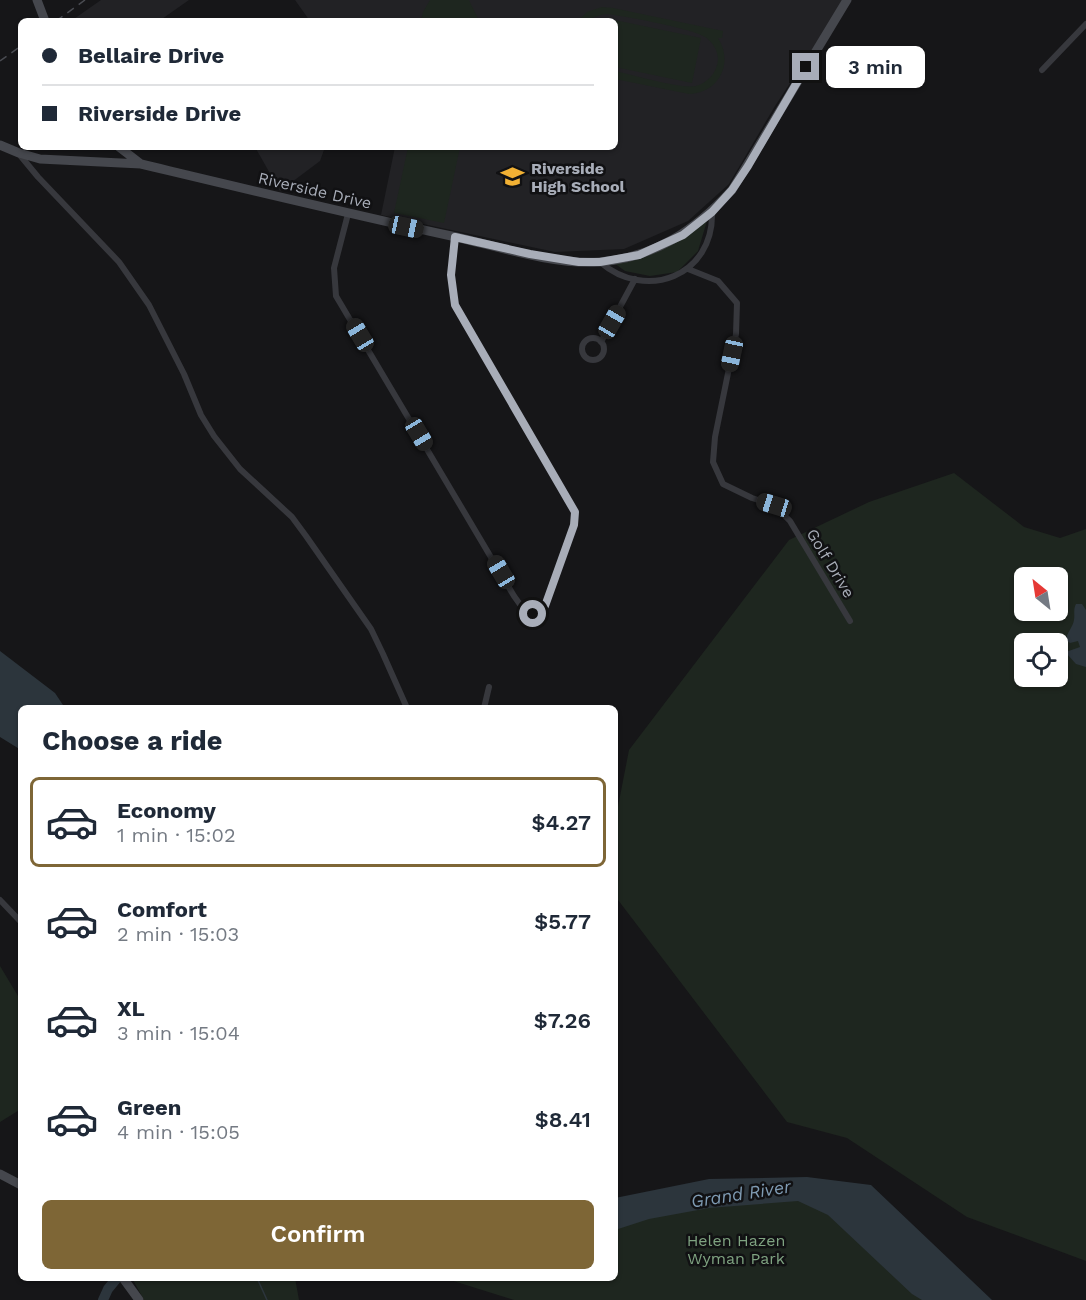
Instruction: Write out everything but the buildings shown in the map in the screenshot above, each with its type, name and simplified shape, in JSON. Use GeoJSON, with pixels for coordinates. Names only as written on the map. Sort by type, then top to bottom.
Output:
{"type":"FeatureCollection","features":[{"type":"Feature","properties":{"kind":"main road"},"geometry":{"type":"LineString","coordinates":[[37,0],[44,18]]}},
{"type":"Feature","properties":{"kind":"main road","name":"Riverside Drive"},"geometry":{"type":"LineString","coordinates":[[123,150],[141,164],[348,214],[530,254],[579,262],[600,262],[639,255],[683,235],[712,212],[732,190],[847,0]]}},
{"type":"Feature","properties":{"kind":"main road"},"geometry":{"type":"LineString","coordinates":[[0,145],[40,159],[141,164]]}},
{"type":"Feature","properties":{"kind":"main road"},"geometry":{"type":"LineString","coordinates":[[0,1174],[18,1183]]}},
{"type":"Feature","properties":{"kind":"main road"},"geometry":{"type":"LineString","coordinates":[[125,1281],[139,1300]]}},
{"type":"Feature","properties":{"kind":"street"},"geometry":{"type":"LineString","coordinates":[[1042,70],[1086,24]]}},
{"type":"Feature","properties":{"kind":"street"},"geometry":{"type":"LineString","coordinates":[[19,153],[119,262],[149,306],[184,374],[201,415],[214,436],[240,469],[292,517],[306,536],[371,629],[406,705]]}},
{"type":"Feature","properties":{"kind":"street"},"geometry":{"type":"LineString","coordinates":[[600,262],[609,269],[635,279],[668,280],[688,269],[708,240],[712,228],[712,212]]}},
{"type":"Feature","properties":{"kind":"street"},"geometry":{"type":"LineString","coordinates":[[348,214],[334,268],[336,296],[514,596],[524,610],[533,614],[545,606],[574,525],[575,512],[455,305],[451,275],[455,237]]}},
{"type":"Feature","properties":{"kind":"street","name":"Golf Drive"},"geometry":{"type":"LineString","coordinates":[[688,269],[718,281],[737,303],[736,333],[715,437],[713,462],[716,469],[723,484],[752,498],[774,505],[790,521],[850,621]]}},
{"type":"Feature","properties":{"kind":"street"},"geometry":{"type":"LineString","coordinates":[[601,342],[635,279]]}},
{"type":"Feature","properties":{"kind":"street"},"geometry":{"type":"LineString","coordinates":[[485,705],[489,687]]}},
{"type":"Feature","properties":{"kind":"street"},"geometry":{"type":"LineString","coordinates":[[0,900],[18,918]]}},
{"type":"Feature","properties":{"kind":"shaded area"},"geometry":{"type":"Polygon","coordinates":[[[101,0],[189,0],[163,18],[75,18],[101,0]]]}},
{"type":"Feature","properties":{"kind":"shaded area"},"geometry":{"type":"Polygon","coordinates":[[[295,0],[845,0],[775,106],[729,184],[688,221],[624,249],[555,252],[381,215],[394,150],[618,150],[618,18],[308,18],[295,0]]]}},
{"type":"Feature","properties":{"kind":"shaded area"},"geometry":{"type":"Polygon","coordinates":[[[257,150],[324,150],[320,161],[280,191],[257,150]]]}},
{"type":"Feature","properties":{"kind":"green space"},"geometry":{"type":"Polygon","coordinates":[[[430,0],[469,0],[478,18],[422,18],[430,0]]]}},
{"type":"Feature","properties":{"kind":"green space"},"geometry":{"type":"Polygon","coordinates":[[[602,7],[613,8],[723,31],[722,38],[718,38],[724,57],[721,75],[708,88],[689,94],[618,80],[618,72],[668,84],[696,86],[711,76],[716,69],[718,57],[713,44],[698,34],[643,20],[607,14],[581,18],[587,12],[602,7]]]}},
{"type":"Feature","properties":{"kind":"green space"},"geometry":{"type":"Polygon","coordinates":[[[618,21],[701,38],[692,83],[618,68],[618,21]]]}},
{"type":"Feature","properties":{"kind":"green space"},"geometry":{"type":"Polygon","coordinates":[[[407,150],[459,150],[444,223],[394,213],[407,150]]]}},
{"type":"Feature","properties":{"kind":"green space"},"geometry":{"type":"Polygon","coordinates":[[[707,221],[698,251],[677,272],[650,276],[625,271],[614,263],[664,249],[707,221]]]}},
{"type":"Feature","properties":{"kind":"green space"},"geometry":{"type":"Polygon","coordinates":[[[954,473],[1024,527],[1060,538],[1086,529],[1086,1261],[967,1217],[847,1138],[787,1122],[618,900],[618,807],[629,750],[789,540],[869,502],[954,473]]]}},
{"type":"Feature","properties":{"kind":"green space"},"geometry":{"type":"Polygon","coordinates":[[[0,966],[18,996],[18,1111],[0,1122],[0,966]]]}},
{"type":"Feature","properties":{"kind":"green space","name":"Helen Hazen Wyman Park"},"geometry":{"type":"Polygon","coordinates":[[[809,1198],[958,1300],[514,1300],[454,1281],[618,1281],[618,1211],[809,1198]]]}},
{"type":"Feature","properties":{"kind":"green space"},"geometry":{"type":"Polygon","coordinates":[[[134,1281],[296,1281],[299,1300],[144,1300],[134,1281]]]}},
{"type":"Feature","properties":{"kind":"water"},"geometry":{"type":"Polygon","coordinates":[[[1076,604],[1082,604],[1086,610],[1086,667],[1076,664],[1068,655],[1068,651],[1080,647],[1078,641],[1068,642],[1076,604]]]}},
{"type":"Feature","properties":{"kind":"water"},"geometry":{"type":"Polygon","coordinates":[[[0,651],[55,693],[63,705],[18,705],[18,748],[0,737],[0,651]]]}},
{"type":"Feature","properties":{"kind":"water","name":"Grand River"},"geometry":{"type":"Polygon","coordinates":[[[807,1177],[871,1185],[992,1300],[922,1300],[912,1294],[828,1215],[798,1201],[709,1208],[649,1219],[618,1229],[618,1197],[709,1179],[807,1177]]]}},
{"type":"Feature","properties":{"kind":"waterway"},"geometry":{"type":"LineString","coordinates":[[103,1300],[115,1281]]}},
{"type":"Feature","properties":{"kind":"waterway"},"geometry":{"type":"LineString","coordinates":[[258,1281],[267,1300]]}},
{"type":"Feature","properties":{"kind":"railway"},"geometry":{"type":"LineString","coordinates":[[60,18],[85,0]]}},
{"type":"Feature","properties":{"kind":"railway"},"geometry":{"type":"LineString","coordinates":[[0,61],[18,48]]}},
{"type":"Feature","properties":{"kind":"place","name":"Riverside High School"},"geometry":{"type":"Point","coordinates":[513,177]}},
{"type":"Feature","properties":{"kind":"route"},"geometry":{"type":"LineString","coordinates":[[533,614],[545,606],[574,525],[575,512],[455,305],[451,275],[455,237],[530,254],[579,262],[600,262],[639,255],[683,235],[712,212],[732,190],[806,67]]}}]}
